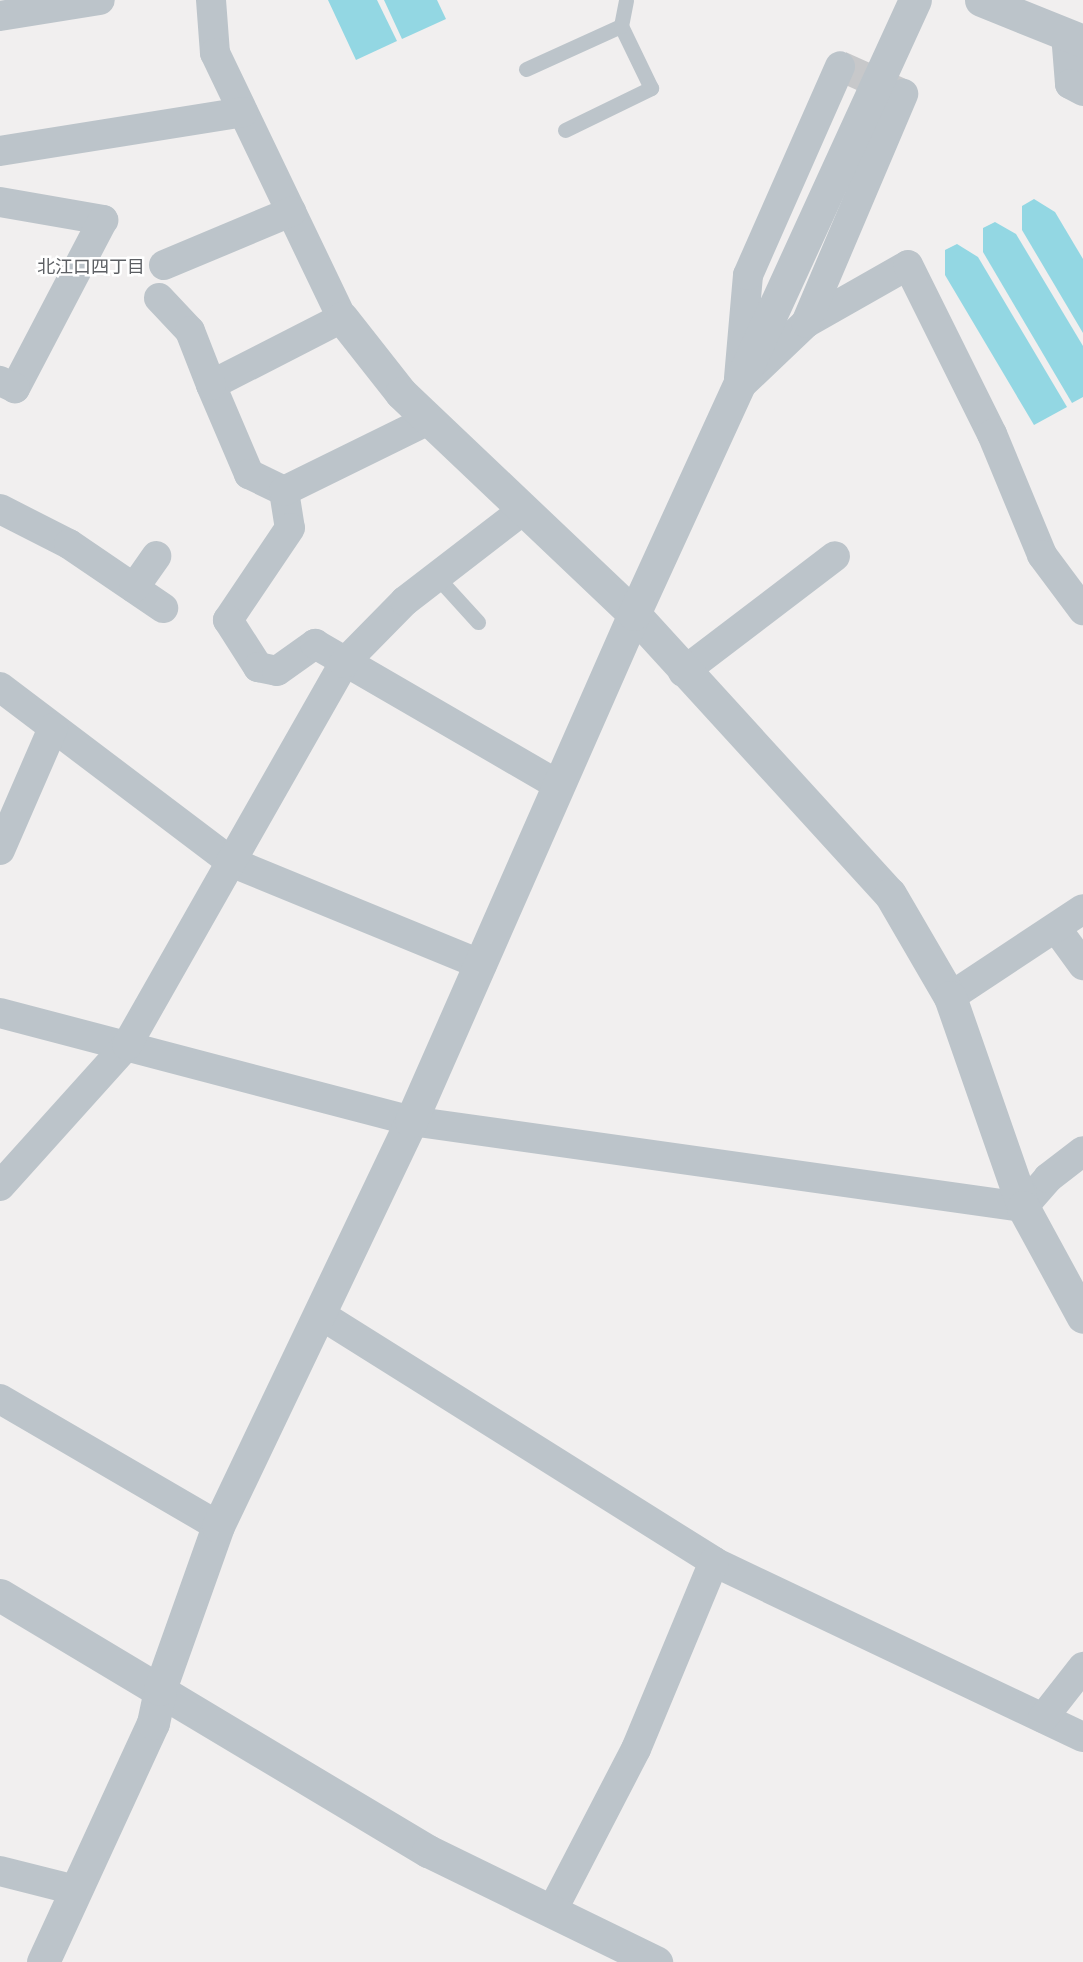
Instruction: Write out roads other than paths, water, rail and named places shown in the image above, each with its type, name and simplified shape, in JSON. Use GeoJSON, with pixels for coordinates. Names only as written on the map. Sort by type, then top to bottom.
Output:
{"type":"FeatureCollection","features":[{"type":"Feature","properties":{"kind":"street"},"geometry":{"type":"LineString","coordinates":[[0,16],[100,0]]}},
{"type":"Feature","properties":{"kind":"street"},"geometry":{"type":"LineString","coordinates":[[211,0],[215,53],[342,318],[401,393],[634,614],[683,672],[756,744],[890,894],[950,998],[1023,1207],[1083,1317]]}},
{"type":"Feature","properties":{"kind":"street"},"geometry":{"type":"LineString","coordinates":[[43,1962],[153,1723],[160,1689],[218,1526],[321,1315],[411,1121],[482,965],[634,614],[915,0]]}},
{"type":"Feature","properties":{"kind":"street"},"geometry":{"type":"LineString","coordinates":[[981,0],[1074,38],[1070,84],[1083,91]]}},
{"type":"Feature","properties":{"kind":"street"},"geometry":{"type":"LineString","coordinates":[[738,387],[748,275],[840,66]]}},
{"type":"Feature","properties":{"kind":"street"},"geometry":{"type":"LineString","coordinates":[[806,323],[903,94]]}},
{"type":"Feature","properties":{"kind":"street"},"geometry":{"type":"LineString","coordinates":[[0,151],[243,112]]}},
{"type":"Feature","properties":{"kind":"street"},"geometry":{"type":"LineString","coordinates":[[0,202],[103,220],[15,388],[0,381]]}},
{"type":"Feature","properties":{"kind":"street"},"geometry":{"type":"LineString","coordinates":[[164,265],[291,212]]}},
{"type":"Feature","properties":{"kind":"street"},"geometry":{"type":"LineString","coordinates":[[738,387],[806,323],[908,266],[992,434],[1042,555],[1083,610]]}},
{"type":"Feature","properties":{"kind":"street"},"geometry":{"type":"LineString","coordinates":[[159,298],[190,330],[249,474],[284,491]]}},
{"type":"Feature","properties":{"kind":"street"},"geometry":{"type":"LineString","coordinates":[[211,385],[342,318]]}},
{"type":"Feature","properties":{"kind":"street"},"geometry":{"type":"LineString","coordinates":[[284,491],[428,420]]}},
{"type":"Feature","properties":{"kind":"street"},"geometry":{"type":"LineString","coordinates":[[284,491],[290,528],[228,620],[258,667],[277,671],[315,644],[344,663],[560,786]]}},
{"type":"Feature","properties":{"kind":"street"},"geometry":{"type":"LineString","coordinates":[[0,509],[69,544],[163,608]]}},
{"type":"Feature","properties":{"kind":"street"},"geometry":{"type":"LineString","coordinates":[[0,1186],[127,1045],[344,663],[405,602],[523,510]]}},
{"type":"Feature","properties":{"kind":"street"},"geometry":{"type":"LineString","coordinates":[[134,588],[156,556]]}},
{"type":"Feature","properties":{"kind":"street"},"geometry":{"type":"LineString","coordinates":[[683,672],[835,556]]}},
{"type":"Feature","properties":{"kind":"street"},"geometry":{"type":"LineString","coordinates":[[0,687],[231,862],[482,965]]}},
{"type":"Feature","properties":{"kind":"street"},"geometry":{"type":"LineString","coordinates":[[0,850],[53,728]]}},
{"type":"Feature","properties":{"kind":"street"},"geometry":{"type":"LineString","coordinates":[[950,998],[1083,909]]}},
{"type":"Feature","properties":{"kind":"street"},"geometry":{"type":"LineString","coordinates":[[1056,928],[1083,965]]}},
{"type":"Feature","properties":{"kind":"street"},"geometry":{"type":"LineString","coordinates":[[0,1013],[411,1121],[1023,1207]]}},
{"type":"Feature","properties":{"kind":"street"},"geometry":{"type":"LineString","coordinates":[[1023,1207],[1047,1179],[1083,1151]]}},
{"type":"Feature","properties":{"kind":"street"},"geometry":{"type":"LineString","coordinates":[[321,1315],[714,1562],[1083,1737]]}},
{"type":"Feature","properties":{"kind":"street"},"geometry":{"type":"LineString","coordinates":[[0,1399],[218,1526]]}},
{"type":"Feature","properties":{"kind":"street"},"geometry":{"type":"LineString","coordinates":[[552,1911],[636,1749],[714,1562]]}},
{"type":"Feature","properties":{"kind":"street"},"geometry":{"type":"LineString","coordinates":[[0,1595],[428,1851],[656,1962]]}},
{"type":"Feature","properties":{"kind":"street"},"geometry":{"type":"LineString","coordinates":[[1043,1718],[1083,1667]]}},
{"type":"Feature","properties":{"kind":"street"},"geometry":{"type":"LineString","coordinates":[[0,1871],[75,1890]]}},
{"type":"Feature","properties":{"kind":"lane"},"geometry":{"type":"LineString","coordinates":[[565,130],[651,88],[621,26],[626,0]]}},
{"type":"Feature","properties":{"kind":"lane"},"geometry":{"type":"LineString","coordinates":[[526,69],[621,26]]}},
{"type":"Feature","properties":{"kind":"lane"},"geometry":{"type":"LineString","coordinates":[[437,577],[478,622]]}},
{"type":"Feature","properties":{"kind":"water"},"geometry":{"type":"Polygon","coordinates":[[[328,0],[377,0],[397,41],[356,60],[328,0]]]}},
{"type":"Feature","properties":{"kind":"water"},"geometry":{"type":"Polygon","coordinates":[[[384,0],[437,0],[446,19],[402,39],[384,0]]]}},
{"type":"Feature","properties":{"kind":"water"},"geometry":{"type":"Polygon","coordinates":[[[1034,199],[1055,212],[1083,259],[1083,333],[1022,230],[1022,206],[1034,199]]]}},
{"type":"Feature","properties":{"kind":"water"},"geometry":{"type":"Polygon","coordinates":[[[995,222],[1016,234],[1083,346],[1083,397],[1072,403],[983,252],[983,228],[995,222]]]}},
{"type":"Feature","properties":{"kind":"water"},"geometry":{"type":"Polygon","coordinates":[[[957,244],[978,257],[1067,407],[1034,425],[945,275],[945,250],[957,244]]]}},
{"type":"Feature","properties":{"kind":"tunnel"},"geometry":{"type":"LineString","coordinates":[[840,66],[900,93]]}},
{"type":"Feature","properties":{"kind":"district","name":"北江口四丁目"},"geometry":{"type":"Point","coordinates":[91,266]}}]}
